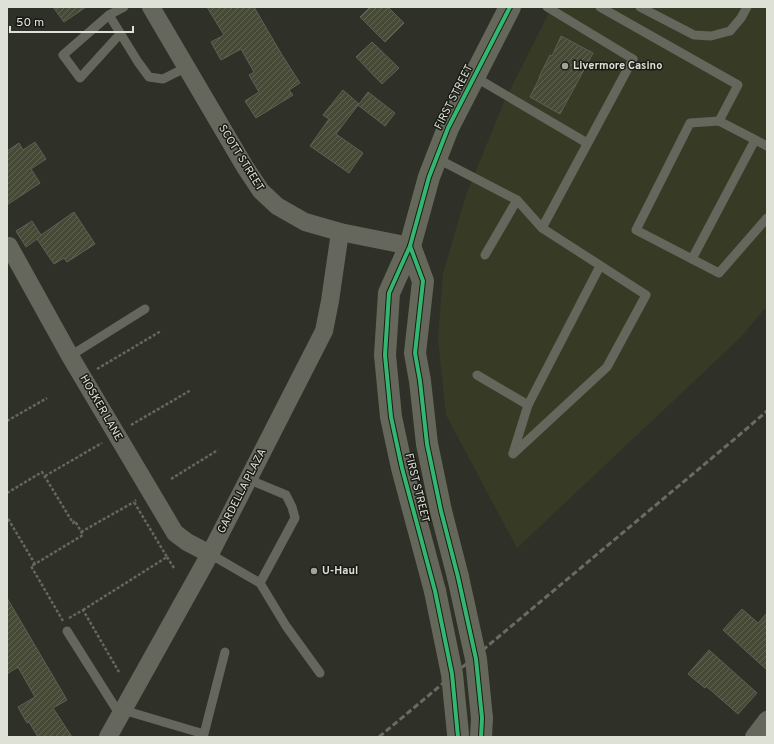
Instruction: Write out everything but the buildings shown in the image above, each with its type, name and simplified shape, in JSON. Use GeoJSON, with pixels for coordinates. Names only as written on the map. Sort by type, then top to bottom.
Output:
{"type":"FeatureCollection","features":[{"type":"Feature","properties":{"kind":"main road","name":"FIRST STREET"},"geometry":{"type":"LineString","coordinates":[[458,735],[452,674],[435,591],[402,468],[393,424],[385,355],[389,293],[410,246],[429,177],[448,128],[510,7]]}},
{"type":"Feature","properties":{"kind":"main road","name":"FIRST STREET"},"geometry":{"type":"LineString","coordinates":[[410,246],[423,281],[415,353],[420,381],[427,444],[441,511],[458,577],[476,659],[482,728]]}},
{"type":"Feature","properties":{"kind":"street","name":"SCOTT STREET"},"geometry":{"type":"LineString","coordinates":[[151,7],[245,167],[261,191],[277,206],[305,222],[340,232],[410,246]]}},
{"type":"Feature","properties":{"kind":"street","name":"GARDELLA PLAZA"},"geometry":{"type":"LineString","coordinates":[[108,737],[210,554],[324,331],[340,232]]}},
{"type":"Feature","properties":{"kind":"street","name":"HOSKER LANE"},"geometry":{"type":"LineString","coordinates":[[9,246],[70,356],[174,533],[187,542],[210,554]]}},
{"type":"Feature","properties":{"kind":"street"},"geometry":{"type":"LineString","coordinates":[[754,737],[767,720]]}},
{"type":"Feature","properties":{"kind":"lane"},"geometry":{"type":"LineString","coordinates":[[120,34],[80,78],[63,55],[109,15],[124,7]]}},
{"type":"Feature","properties":{"kind":"lane"},"geometry":{"type":"LineString","coordinates":[[542,228],[633,59],[547,7]]}},
{"type":"Feature","properties":{"kind":"lane"},"geometry":{"type":"LineString","coordinates":[[600,7],[738,85],[719,121]]}},
{"type":"Feature","properties":{"kind":"lane"},"geometry":{"type":"LineString","coordinates":[[640,7],[694,35],[711,36],[730,31],[748,7]]}},
{"type":"Feature","properties":{"kind":"lane"},"geometry":{"type":"LineString","coordinates":[[109,15],[148,77],[163,79],[186,67]]}},
{"type":"Feature","properties":{"kind":"lane"},"geometry":{"type":"LineString","coordinates":[[474,77],[587,143]]}},
{"type":"Feature","properties":{"kind":"lane"},"geometry":{"type":"LineString","coordinates":[[767,146],[719,121],[690,123],[636,230],[719,273],[767,218]]}},
{"type":"Feature","properties":{"kind":"lane"},"geometry":{"type":"LineString","coordinates":[[692,259],[755,140]]}},
{"type":"Feature","properties":{"kind":"lane"},"geometry":{"type":"LineString","coordinates":[[436,158],[517,200],[542,228],[646,295],[607,367],[513,454],[528,405],[600,266]]}},
{"type":"Feature","properties":{"kind":"lane"},"geometry":{"type":"LineString","coordinates":[[485,255],[517,200]]}},
{"type":"Feature","properties":{"kind":"lane"},"geometry":{"type":"LineString","coordinates":[[70,356],[145,309]]}},
{"type":"Feature","properties":{"kind":"lane"},"geometry":{"type":"LineString","coordinates":[[477,375],[528,405]]}},
{"type":"Feature","properties":{"kind":"lane"},"geometry":{"type":"LineString","coordinates":[[248,479],[286,495],[292,507],[295,518],[260,583]]}},
{"type":"Feature","properties":{"kind":"lane"},"geometry":{"type":"LineString","coordinates":[[210,554],[260,583],[286,626],[320,672]]}},
{"type":"Feature","properties":{"kind":"lane"},"geometry":{"type":"LineString","coordinates":[[67,631],[121,712],[205,736],[225,652]]}},
{"type":"Feature","properties":{"kind":"path"},"geometry":{"type":"LineString","coordinates":[[94,371],[161,331]]}},
{"type":"Feature","properties":{"kind":"path"},"geometry":{"type":"LineString","coordinates":[[127,428],[191,390]]}},
{"type":"Feature","properties":{"kind":"path"},"geometry":{"type":"LineString","coordinates":[[7,421],[47,398]]}},
{"type":"Feature","properties":{"kind":"path"},"geometry":{"type":"LineString","coordinates":[[44,476],[106,440]]}},
{"type":"Feature","properties":{"kind":"path"},"geometry":{"type":"LineString","coordinates":[[171,479],[218,450]]}},
{"type":"Feature","properties":{"kind":"path"},"geometry":{"type":"LineString","coordinates":[[7,493],[42,472],[73,523],[75,521],[83,535],[31,566],[63,622],[167,557]]}},
{"type":"Feature","properties":{"kind":"path"},"geometry":{"type":"LineString","coordinates":[[81,532],[141,497]]}},
{"type":"Feature","properties":{"kind":"path"},"geometry":{"type":"LineString","coordinates":[[134,502],[174,568]]}},
{"type":"Feature","properties":{"kind":"path"},"geometry":{"type":"LineString","coordinates":[[7,517],[35,564]]}},
{"type":"Feature","properties":{"kind":"path"},"geometry":{"type":"LineString","coordinates":[[83,610],[119,672]]}},
{"type":"Feature","properties":{"kind":"shaded area"},"geometry":{"type":"Polygon","coordinates":[[[552,7],[767,7],[767,306],[741,337],[517,548],[446,415],[438,339],[443,274],[466,195],[504,102],[552,7]]]}},
{"type":"Feature","properties":{"kind":"railway"},"geometry":{"type":"LineString","coordinates":[[379,737],[767,411]]}},
{"type":"Feature","properties":{"kind":"cycle path"},"geometry":{"type":"LineString","coordinates":[[458,737],[452,674],[435,591],[402,468],[391,417],[385,355],[389,293],[410,246],[429,177],[448,128],[510,7]]}},
{"type":"Feature","properties":{"kind":"cycle path"},"geometry":{"type":"LineString","coordinates":[[410,246],[423,281],[415,353],[420,381],[427,444],[441,511],[458,577],[476,659],[482,718],[481,737]]}},
{"type":"Feature","properties":{"kind":"place","name":"Livermore Casino"},"geometry":{"type":"Point","coordinates":[565,66]}},
{"type":"Feature","properties":{"kind":"place","name":"U-Haul"},"geometry":{"type":"Point","coordinates":[314,571]}}]}
